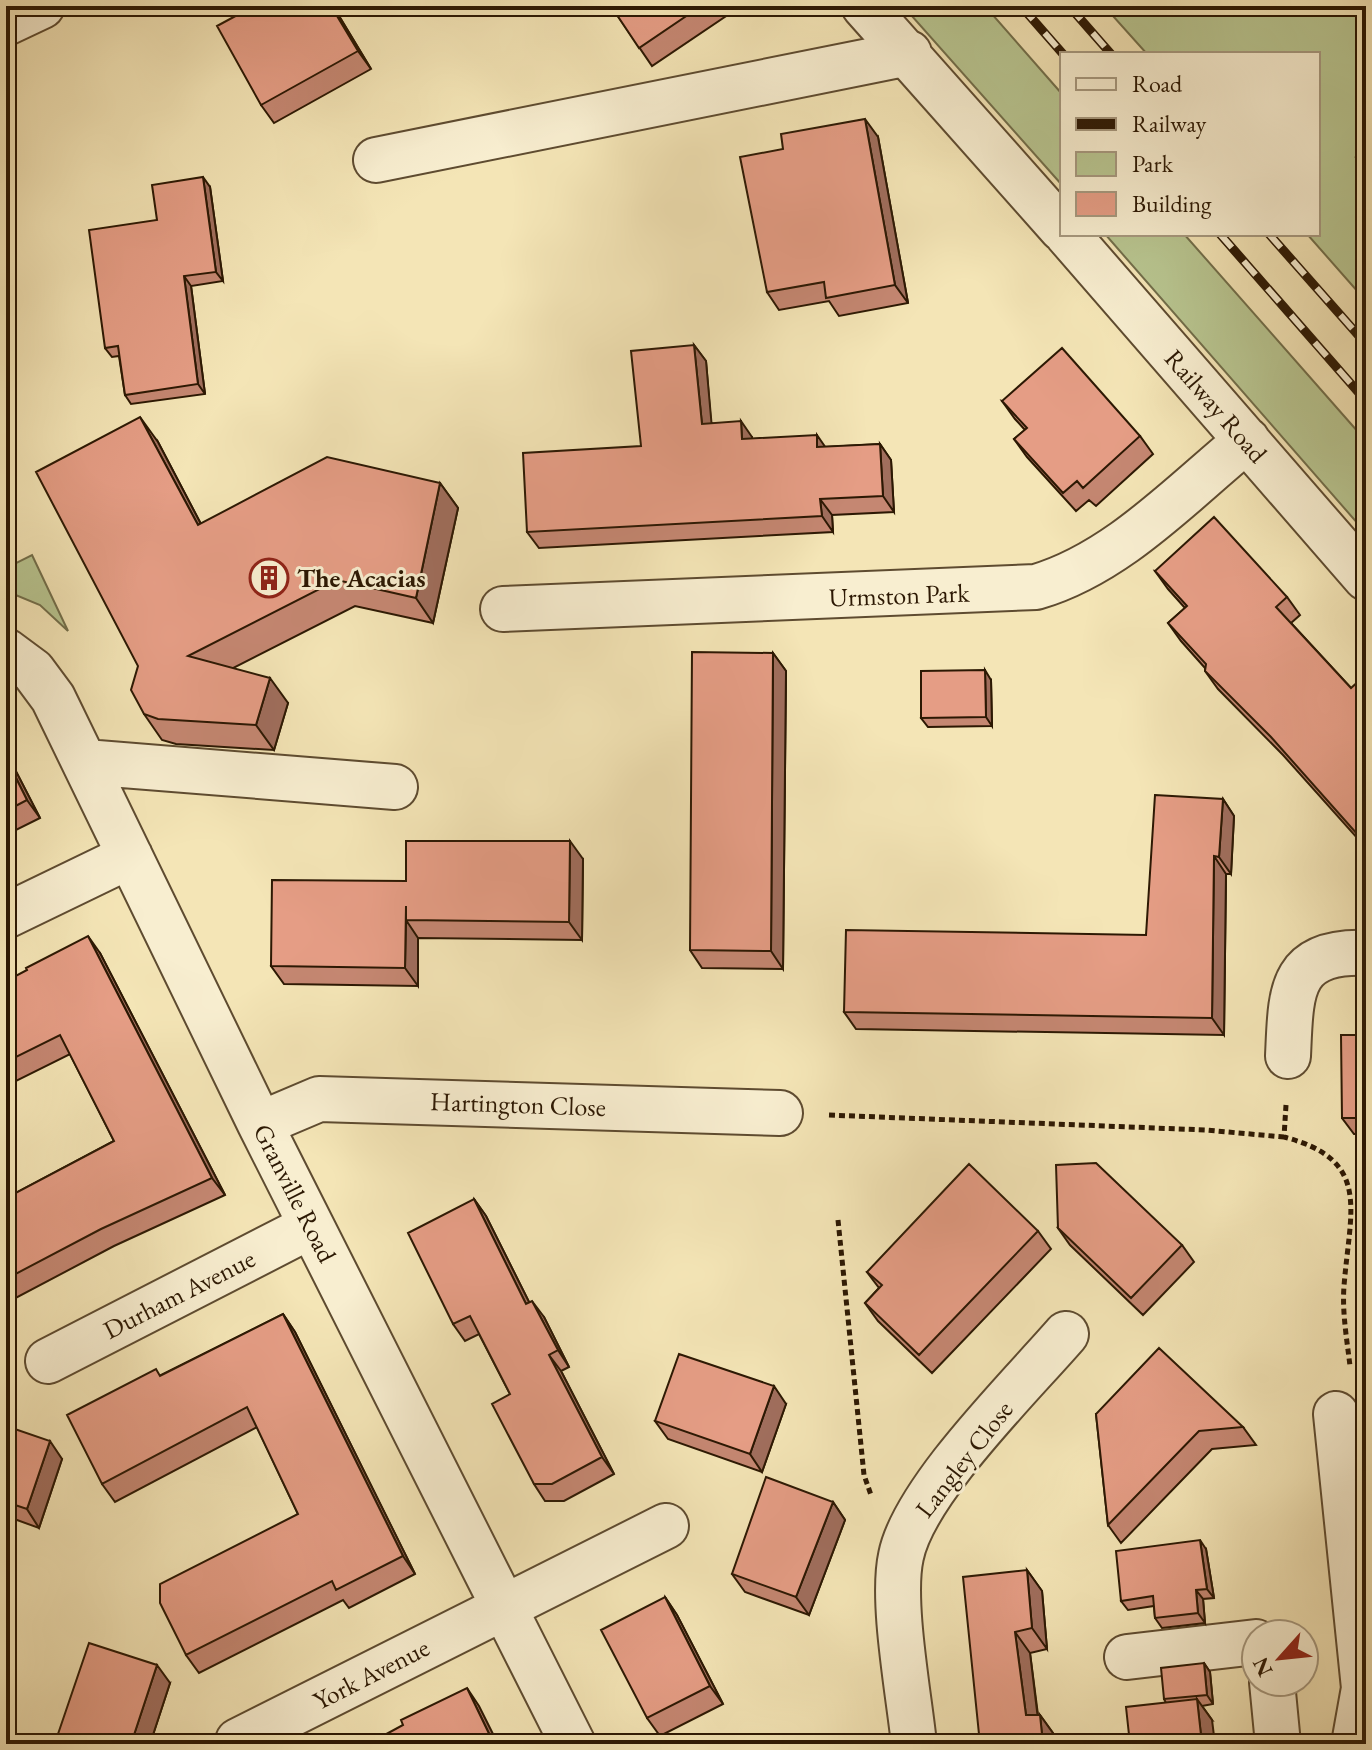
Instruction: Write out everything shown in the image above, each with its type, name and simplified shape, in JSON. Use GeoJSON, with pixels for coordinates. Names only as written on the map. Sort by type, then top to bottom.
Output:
{"type":"FeatureCollection","features":[{"type":"Feature","properties":{"kind":"street"},"geometry":{"type":"LineString","coordinates":[[6,23],[42,6]]}},
{"type":"Feature","properties":{"kind":"street"},"geometry":{"type":"LineString","coordinates":[[864,6],[909,53],[1060,227]]}},
{"type":"Feature","properties":{"kind":"street"},"geometry":{"type":"LineString","coordinates":[[376,160],[909,53]]}},
{"type":"Feature","properties":{"kind":"street","name":"Railway Road"},"geometry":{"type":"LineString","coordinates":[[1069,236],[1366,578]]}},
{"type":"Feature","properties":{"kind":"street","name":"Urmston Park"},"geometry":{"type":"LineString","coordinates":[[503,609],[1036,587],[1063,579],[1112,551],[1247,440]]}},
{"type":"Feature","properties":{"kind":"street","name":"Granville Road"},"geometry":{"type":"LineString","coordinates":[[6,651],[33,671],[53,698],[260,1124],[573,1744]]}},
{"type":"Feature","properties":{"kind":"street"},"geometry":{"type":"LineString","coordinates":[[85,762],[395,787]]}},
{"type":"Feature","properties":{"kind":"street"},"geometry":{"type":"LineString","coordinates":[[6,916],[130,856]]}},
{"type":"Feature","properties":{"kind":"street"},"geometry":{"type":"LineString","coordinates":[[1288,1056],[1290,997],[1298,977],[1309,963],[1329,955],[1366,953]]}},
{"type":"Feature","properties":{"kind":"street","name":"Hartington Close"},"geometry":{"type":"LineString","coordinates":[[260,1124],[319,1099],[780,1113]]}},
{"type":"Feature","properties":{"kind":"street","name":"Durham Avenue"},"geometry":{"type":"LineString","coordinates":[[48,1361],[311,1226]]}},
{"type":"Feature","properties":{"kind":"street","name":"Langley Close"},"geometry":{"type":"LineString","coordinates":[[914,1744],[899,1601],[900,1557],[915,1518],[941,1479],[1066,1334]]}},
{"type":"Feature","properties":{"kind":"street"},"geometry":{"type":"LineString","coordinates":[[1336,1414],[1364,1688],[1354,1744]]}},
{"type":"Feature","properties":{"kind":"street","name":"York Avenue"},"geometry":{"type":"LineString","coordinates":[[238,1741],[666,1526]]}},
{"type":"Feature","properties":{"kind":"street"},"geometry":{"type":"LineString","coordinates":[[1127,1657],[1240,1644]]}},
{"type":"Feature","properties":{"kind":"street"},"geometry":{"type":"LineString","coordinates":[[1274,1698],[1278,1744]]}},
{"type":"Feature","properties":{"kind":"path"},"geometry":{"type":"LineString","coordinates":[[1356,159],[1366,151]]}},
{"type":"Feature","properties":{"kind":"path"},"geometry":{"type":"LineString","coordinates":[[1284,1137],[1288,1056]]}},
{"type":"Feature","properties":{"kind":"path"},"geometry":{"type":"LineString","coordinates":[[780,1113],[1205,1130],[1284,1137],[1336,1155],[1348,1168],[1354,1181],[1353,1228],[1344,1289],[1356,1412],[1336,1414]]}},
{"type":"Feature","properties":{"kind":"path"},"geometry":{"type":"LineString","coordinates":[[838,1220],[864,1475],[879,1519],[900,1557]]}},
{"type":"Feature","properties":{"kind":"green space"},"geometry":{"type":"Polygon","coordinates":[[[903,6],[985,6],[1060,92],[1060,183],[903,6]]]}},
{"type":"Feature","properties":{"kind":"green space"},"geometry":{"type":"Polygon","coordinates":[[[1104,6],[1366,6],[1366,301],[1309,236],[1320,236],[1320,52],[1145,52],[1104,6]]]}},
{"type":"Feature","properties":{"kind":"green space"},"geometry":{"type":"Polygon","coordinates":[[[1107,236],[1186,236],[1366,441],[1366,533],[1107,236]]]}},
{"type":"Feature","properties":{"kind":"green space"},"geometry":{"type":"Polygon","coordinates":[[[32,555],[68,631],[40,605],[6,591],[6,568],[32,555]]]}},
{"type":"Feature","properties":{"kind":"building"},"geometry":{"type":"Polygon","coordinates":[[[254,6],[331,6],[358,51],[261,105],[217,26],[254,6]]]}},
{"type":"Feature","properties":{"kind":"building"},"geometry":{"type":"Polygon","coordinates":[[[611,6],[701,6],[639,48],[611,6]]]}},
{"type":"Feature","properties":{"kind":"building"},"geometry":{"type":"Polygon","coordinates":[[[865,119],[895,285],[826,298],[824,282],[767,292],[740,157],[783,149],[781,134],[865,119]]]}},
{"type":"Feature","properties":{"kind":"building"},"geometry":{"type":"Polygon","coordinates":[[[203,177],[216,272],[184,276],[198,384],[125,395],[118,346],[105,348],[89,230],[157,220],[152,185],[203,177]]]}},
{"type":"Feature","properties":{"kind":"building"},"geometry":{"type":"Polygon","coordinates":[[[694,345],[702,424],[741,421],[742,439],[817,435],[817,447],[880,444],[883,496],[820,499],[822,516],[527,532],[523,453],[641,446],[631,351],[694,345]]]}},
{"type":"Feature","properties":{"kind":"building"},"geometry":{"type":"Polygon","coordinates":[[[1062,348],[1140,436],[1083,488],[1077,481],[1063,493],[1014,439],[1027,428],[1002,401],[1062,348]]]}},
{"type":"Feature","properties":{"kind":"building","name":"The Acacias"},"geometry":{"type":"Polygon","coordinates":[[[140,417],[198,525],[327,457],[440,483],[416,598],[337,580],[188,656],[270,678],[256,725],[158,719],[144,714],[131,690],[138,666],[36,472],[140,417]]]}},
{"type":"Feature","properties":{"kind":"building"},"geometry":{"type":"Polygon","coordinates":[[[1214,517],[1287,597],[1276,607],[1351,688],[1360,680],[1366,687],[1366,844],[1271,737],[1205,671],[1206,664],[1168,623],[1187,606],[1155,571],[1214,517]]]}},
{"type":"Feature","properties":{"kind":"building"},"geometry":{"type":"Polygon","coordinates":[[[692,652],[773,653],[771,951],[690,950],[692,652]]]}},
{"type":"Feature","properties":{"kind":"building"},"geometry":{"type":"Polygon","coordinates":[[[985,670],[986,717],[921,718],[921,671],[985,670]]]}},
{"type":"Feature","properties":{"kind":"building"},"geometry":{"type":"Polygon","coordinates":[[[6,758],[27,800],[6,811],[6,758]]]}},
{"type":"Feature","properties":{"kind":"building"},"geometry":{"type":"Polygon","coordinates":[[[1155,795],[1223,799],[1219,857],[1214,856],[1212,1018],[844,1012],[846,930],[1146,935],[1155,795]]]}},
{"type":"Feature","properties":{"kind":"building"},"geometry":{"type":"Polygon","coordinates":[[[406,841],[570,841],[569,922],[406,920],[406,906],[405,968],[271,966],[272,880],[406,881],[406,841]]]}},
{"type":"Feature","properties":{"kind":"building"},"geometry":{"type":"Polygon","coordinates":[[[88,936],[212,1178],[101,1229],[6,1279],[6,1198],[114,1141],[60,1035],[6,1062],[6,981],[88,936]]]}},
{"type":"Feature","properties":{"kind":"building"},"geometry":{"type":"Polygon","coordinates":[[[1341,1035],[1366,1035],[1366,1118],[1342,1118],[1341,1035]]]}},
{"type":"Feature","properties":{"kind":"building"},"geometry":{"type":"Polygon","coordinates":[[[1096,1163],[1182,1245],[1131,1298],[1058,1228],[1056,1165],[1096,1163]]]}},
{"type":"Feature","properties":{"kind":"building"},"geometry":{"type":"Polygon","coordinates":[[[969,1164],[1038,1231],[919,1355],[865,1303],[882,1285],[867,1272],[969,1164]]]}},
{"type":"Feature","properties":{"kind":"building"},"geometry":{"type":"Polygon","coordinates":[[[474,1199],[526,1304],[532,1301],[558,1350],[549,1355],[602,1457],[552,1484],[534,1484],[492,1404],[510,1394],[470,1316],[453,1324],[408,1233],[474,1199]]]}},
{"type":"Feature","properties":{"kind":"building"},"geometry":{"type":"Polygon","coordinates":[[[283,1314],[403,1556],[336,1590],[332,1581],[186,1655],[160,1603],[160,1584],[298,1514],[247,1407],[102,1484],[67,1415],[156,1369],[160,1376],[283,1314]]]}},
{"type":"Feature","properties":{"kind":"building"},"geometry":{"type":"Polygon","coordinates":[[[1159,1348],[1243,1427],[1199,1431],[1108,1525],[1096,1414],[1159,1348]]]}},
{"type":"Feature","properties":{"kind":"building"},"geometry":{"type":"Polygon","coordinates":[[[679,1354],[774,1386],[750,1454],[655,1421],[679,1354]]]}},
{"type":"Feature","properties":{"kind":"building"},"geometry":{"type":"Polygon","coordinates":[[[6,1426],[50,1441],[27,1509],[6,1502],[6,1426]]]}},
{"type":"Feature","properties":{"kind":"building"},"geometry":{"type":"Polygon","coordinates":[[[766,1477],[833,1502],[796,1597],[732,1574],[766,1477]]]}},
{"type":"Feature","properties":{"kind":"building"},"geometry":{"type":"Polygon","coordinates":[[[1200,1540],[1207,1589],[1196,1590],[1198,1613],[1155,1618],[1153,1596],[1121,1601],[1116,1551],[1200,1540]]]}},
{"type":"Feature","properties":{"kind":"building"},"geometry":{"type":"Polygon","coordinates":[[[1027,1570],[1032,1628],[1015,1632],[1026,1715],[1040,1715],[1043,1744],[980,1744],[963,1577],[1027,1570]]]}},
{"type":"Feature","properties":{"kind":"building"},"geometry":{"type":"Polygon","coordinates":[[[665,1597],[710,1686],[647,1718],[601,1630],[665,1597]]]}},
{"type":"Feature","properties":{"kind":"building"},"geometry":{"type":"Polygon","coordinates":[[[89,1643],[157,1665],[131,1744],[89,1744],[58,1734],[89,1643]]]}},
{"type":"Feature","properties":{"kind":"building"},"geometry":{"type":"Polygon","coordinates":[[[1204,1663],[1207,1695],[1164,1699],[1161,1668],[1204,1663]]]}},
{"type":"Feature","properties":{"kind":"building"},"geometry":{"type":"Polygon","coordinates":[[[467,1688],[494,1744],[368,1744],[403,1725],[401,1720],[467,1688]]]}},
{"type":"Feature","properties":{"kind":"building"},"geometry":{"type":"Polygon","coordinates":[[[1197,1699],[1202,1744],[1130,1744],[1126,1707],[1197,1699]]]}},
{"type":"Feature","properties":{"kind":"railway"},"geometry":{"type":"LineString","coordinates":[[1021,6],[1061,52]]}},
{"type":"Feature","properties":{"kind":"railway"},"geometry":{"type":"LineString","coordinates":[[1069,6],[1109,52]]}},
{"type":"Feature","properties":{"kind":"railway"},"geometry":{"type":"LineString","coordinates":[[1222,236],[1366,401]]}},
{"type":"Feature","properties":{"kind":"railway"},"geometry":{"type":"LineString","coordinates":[[1271,236],[1366,344]]}},
{"type":"Feature","properties":{"kind":"place","name":"The Acacias"},"geometry":{"type":"Point","coordinates":[269,578]}}]}
